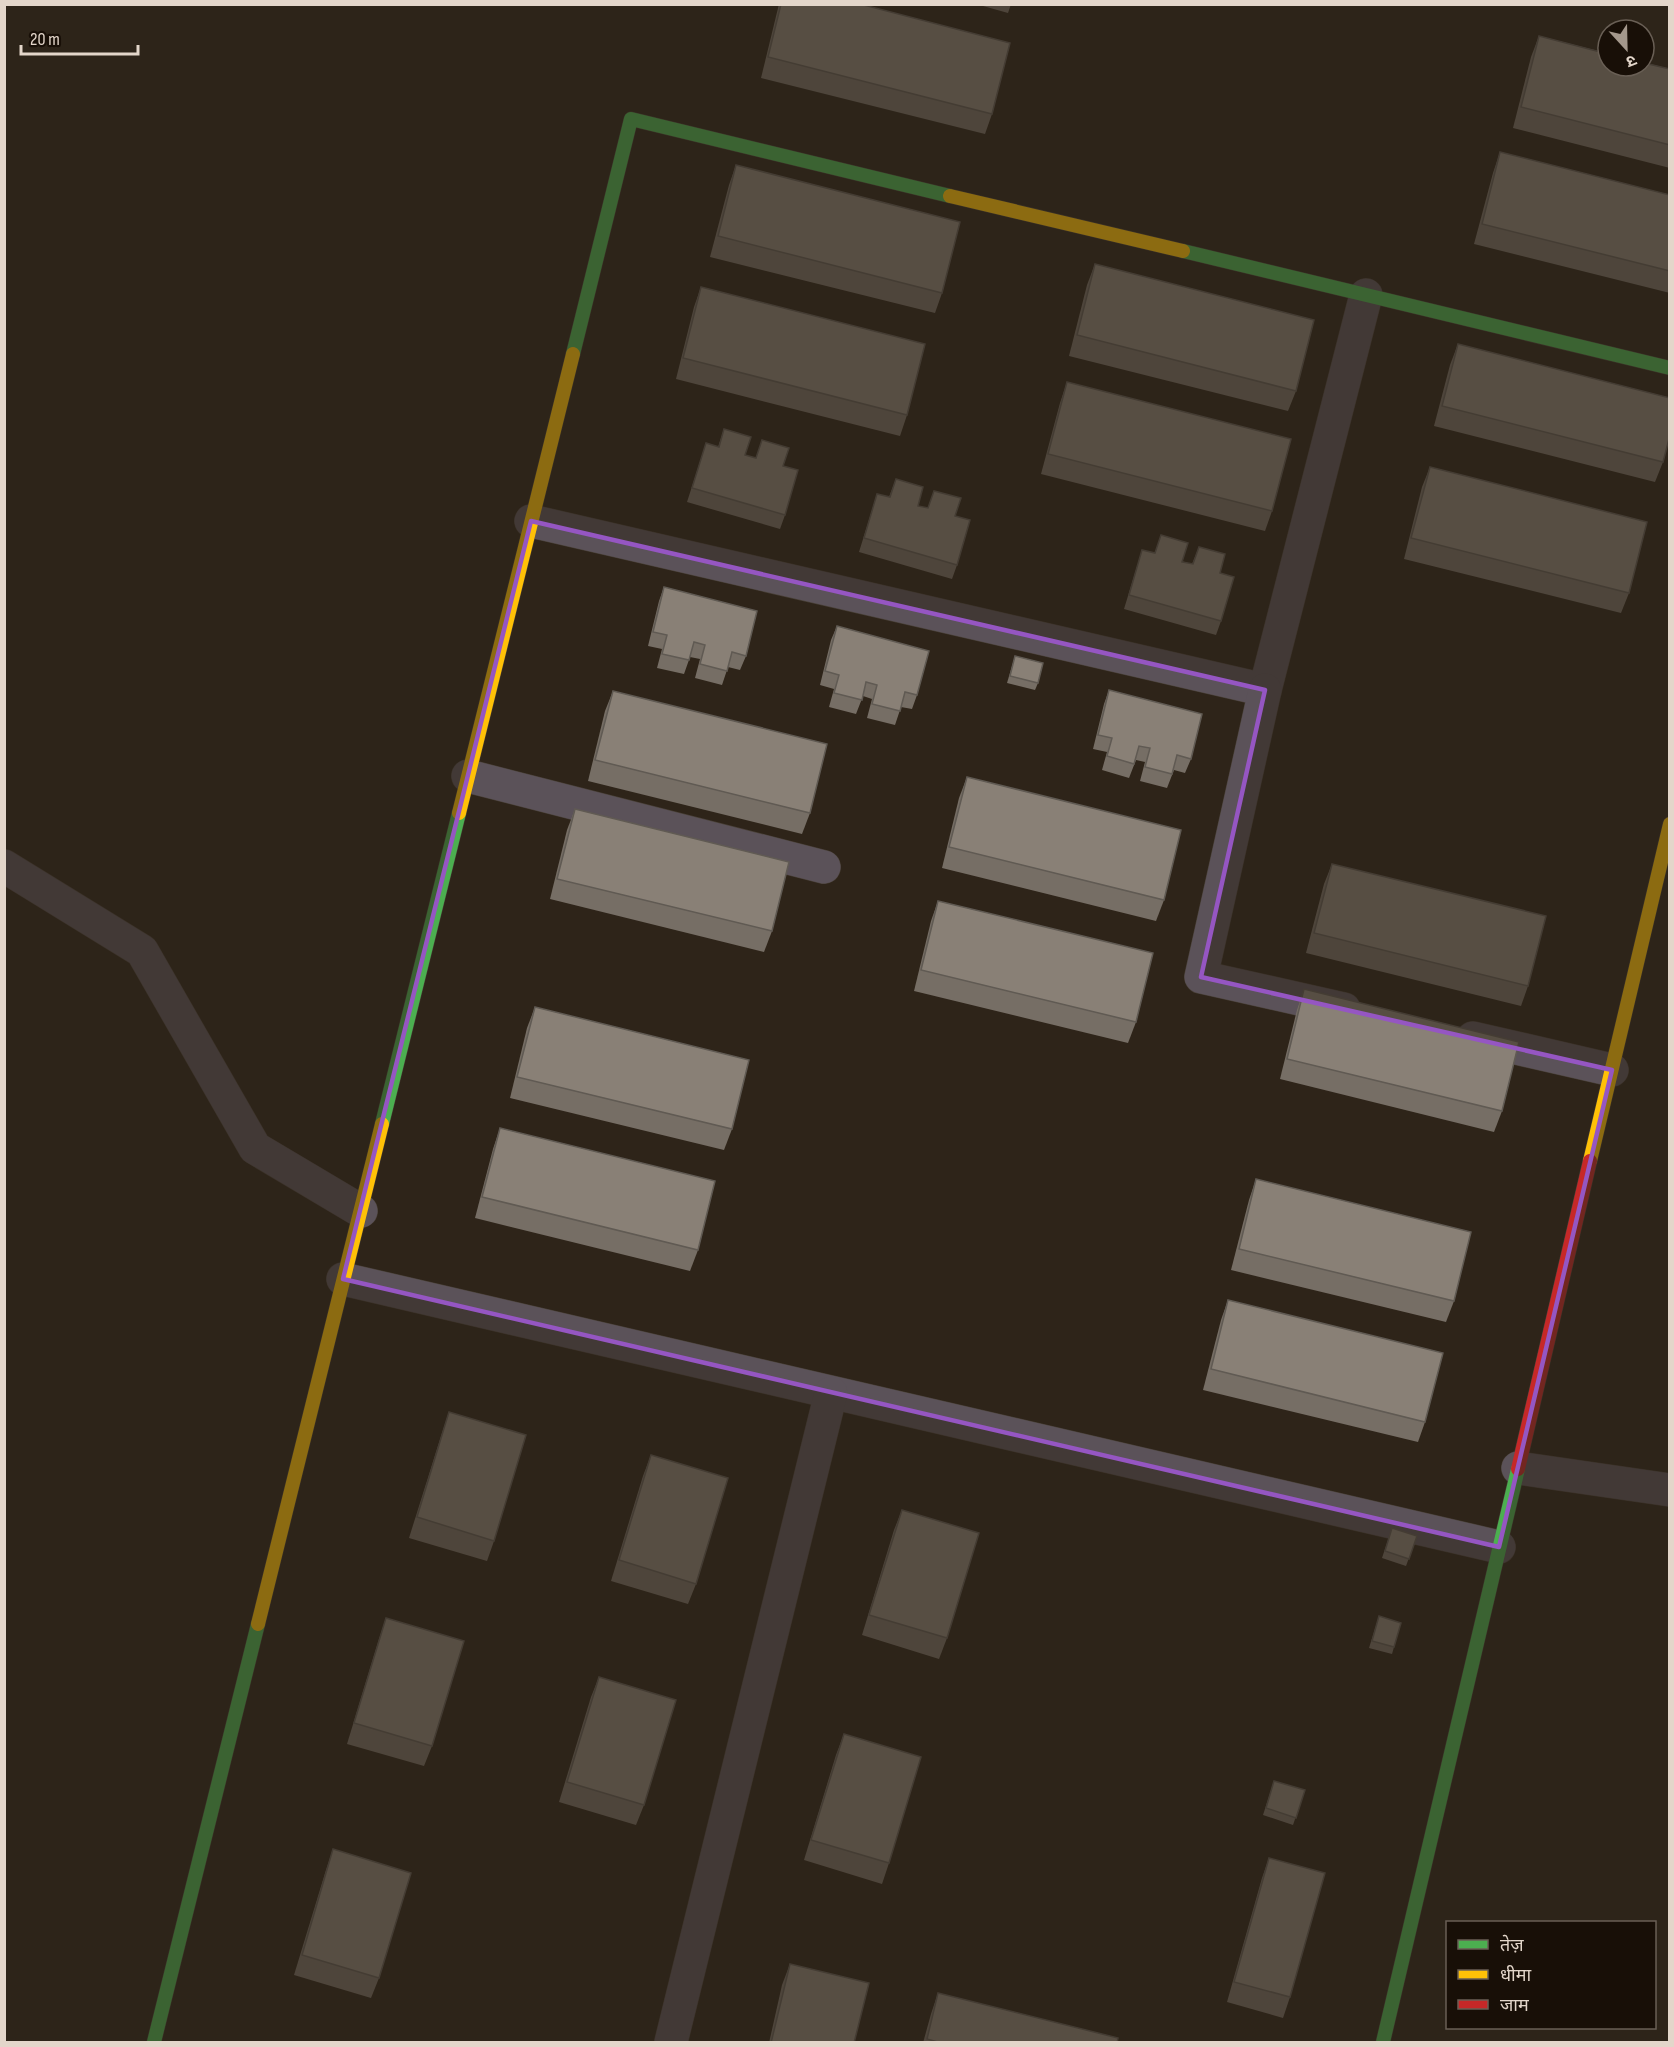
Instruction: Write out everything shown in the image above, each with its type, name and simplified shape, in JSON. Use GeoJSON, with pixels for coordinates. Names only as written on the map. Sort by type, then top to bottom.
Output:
{"type":"FeatureCollection","features":[{"type":"Feature","properties":{"kind":"street"},"geometry":{"type":"LineString","coordinates":[[154,2043],[631,119],[1670,368]]}},
{"type":"Feature","properties":{"kind":"street"},"geometry":{"type":"LineString","coordinates":[[1366,295],[1265,690],[1201,977],[1372,1016]]}},
{"type":"Feature","properties":{"kind":"street"},"geometry":{"type":"LineString","coordinates":[[531,521],[1265,690]]}},
{"type":"Feature","properties":{"kind":"street"},"geometry":{"type":"LineString","coordinates":[[468,776],[824,867]]}},
{"type":"Feature","properties":{"kind":"street"},"geometry":{"type":"LineString","coordinates":[[1383,2043],[1670,824]]}},
{"type":"Feature","properties":{"kind":"street"},"geometry":{"type":"LineString","coordinates":[[4,866],[142,951],[255,1148],[361,1210]]}},
{"type":"Feature","properties":{"kind":"street"},"geometry":{"type":"LineString","coordinates":[[1441,1031],[1612,1070]]}},
{"type":"Feature","properties":{"kind":"street"},"geometry":{"type":"LineString","coordinates":[[343,1279],[1499,1547]]}},
{"type":"Feature","properties":{"kind":"street"},"geometry":{"type":"LineString","coordinates":[[671,2043],[831,1393]]}},
{"type":"Feature","properties":{"kind":"street"},"geometry":{"type":"LineString","coordinates":[[1518,1468],[1670,1490]]}},
{"type":"Feature","properties":{"kind":"highlighted area"},"geometry":{"type":"Polygon","coordinates":[[[531,521],[1265,690],[1201,977],[1612,1070],[1499,1547],[343,1279],[531,521]]]}},
{"type":"Feature","properties":{"kind":"building"},"geometry":{"type":"Polygon","coordinates":[[[781,4],[860,4],[1010,43],[992,114],[768,57],[781,4]]]}},
{"type":"Feature","properties":{"kind":"building"},"geometry":{"type":"Polygon","coordinates":[[[1539,36],[1596,51],[1596,78],[1656,78],[1656,66],[1670,69],[1670,145],[1521,107],[1539,36]]]}},
{"type":"Feature","properties":{"kind":"building"},"geometry":{"type":"Polygon","coordinates":[[[1500,152],[1670,195],[1670,271],[1482,224],[1500,152]]]}},
{"type":"Feature","properties":{"kind":"building"},"geometry":{"type":"Polygon","coordinates":[[[736,165],[960,222],[942,293],[718,236],[736,165]]]}},
{"type":"Feature","properties":{"kind":"building"},"geometry":{"type":"Polygon","coordinates":[[[1095,264],[1314,320],[1296,391],[1077,335],[1095,264]]]}},
{"type":"Feature","properties":{"kind":"building"},"geometry":{"type":"Polygon","coordinates":[[[701,287],[925,344],[907,415],[683,358],[701,287]]]}},
{"type":"Feature","properties":{"kind":"building"},"geometry":{"type":"Polygon","coordinates":[[[1458,344],[1670,398],[1670,435],[1663,462],[1442,406],[1458,344]]]}},
{"type":"Feature","properties":{"kind":"building"},"geometry":{"type":"Polygon","coordinates":[[[1067,382],[1291,439],[1272,511],[1048,454],[1067,382]]]}},
{"type":"Feature","properties":{"kind":"building"},"geometry":{"type":"Polygon","coordinates":[[[724,429],[751,437],[745,455],[756,458],[762,440],[789,448],[783,466],[798,470],[785,515],[692,488],[706,443],[719,447],[724,429]]]}},
{"type":"Feature","properties":{"kind":"building"},"geometry":{"type":"Polygon","coordinates":[[[1430,467],[1647,522],[1629,593],[1411,538],[1430,467]]]}},
{"type":"Feature","properties":{"kind":"building"},"geometry":{"type":"Polygon","coordinates":[[[896,479],[923,487],[918,506],[928,508],[934,491],[961,498],[955,516],[970,520],[957,565],[864,538],[877,494],[890,497],[896,479]]]}},
{"type":"Feature","properties":{"kind":"building"},"geometry":{"type":"Polygon","coordinates":[[[1161,535],[1188,543],[1182,562],[1193,564],[1199,547],[1225,554],[1220,573],[1234,577],[1221,621],[1129,595],[1142,550],[1155,553],[1161,535]]]}},
{"type":"Feature","properties":{"kind":"building"},"geometry":{"type":"Polygon","coordinates":[[[664,587],[757,611],[746,656],[732,652],[727,671],[700,664],[705,645],[694,642],[689,660],[662,654],[667,635],[653,632],[664,587]]]}},
{"type":"Feature","properties":{"kind":"building"},"geometry":{"type":"Polygon","coordinates":[[[837,626],[929,651],[917,695],[905,692],[900,711],[872,704],[877,685],[866,682],[862,700],[834,693],[839,675],[825,671],[837,626]]]}},
{"type":"Feature","properties":{"kind":"building"},"geometry":{"type":"Polygon","coordinates":[[[1015,656],[1043,663],[1038,683],[1010,676],[1015,656]]]}},
{"type":"Feature","properties":{"kind":"building"},"geometry":{"type":"Polygon","coordinates":[[[1109,690],[1202,714],[1191,759],[1177,755],[1172,774],[1145,767],[1150,748],[1139,746],[1134,764],[1107,756],[1112,738],[1098,735],[1109,690]]]}},
{"type":"Feature","properties":{"kind":"building"},"geometry":{"type":"Polygon","coordinates":[[[613,691],[827,744],[810,813],[595,760],[613,691]]]}},
{"type":"Feature","properties":{"kind":"building"},"geometry":{"type":"Polygon","coordinates":[[[967,777],[1181,830],[1164,900],[949,847],[967,777]]]}},
{"type":"Feature","properties":{"kind":"building"},"geometry":{"type":"Polygon","coordinates":[[[575,809],[789,862],[772,931],[557,879],[575,809]]]}},
{"type":"Feature","properties":{"kind":"building"},"geometry":{"type":"Polygon","coordinates":[[[1332,864],[1546,916],[1528,986],[1314,933],[1332,864]]]}},
{"type":"Feature","properties":{"kind":"building"},"geometry":{"type":"Polygon","coordinates":[[[938,901],[1153,953],[1136,1022],[921,970],[938,901]]]}},
{"type":"Feature","properties":{"kind":"building"},"geometry":{"type":"Polygon","coordinates":[[[1304,989],[1519,1042],[1502,1111],[1287,1059],[1304,989]]]}},
{"type":"Feature","properties":{"kind":"building"},"geometry":{"type":"Polygon","coordinates":[[[535,1007],[749,1060],[732,1129],[517,1077],[535,1007]]]}},
{"type":"Feature","properties":{"kind":"building"},"geometry":{"type":"Polygon","coordinates":[[[500,1128],[715,1181],[698,1250],[482,1197],[500,1128]]]}},
{"type":"Feature","properties":{"kind":"building"},"geometry":{"type":"Polygon","coordinates":[[[1256,1179],[1471,1232],[1454,1301],[1239,1249],[1256,1179]]]}},
{"type":"Feature","properties":{"kind":"building"},"geometry":{"type":"Polygon","coordinates":[[[1228,1300],[1443,1353],[1425,1422],[1211,1369],[1228,1300]]]}},
{"type":"Feature","properties":{"kind":"building"},"geometry":{"type":"Polygon","coordinates":[[[449,1412],[526,1435],[494,1541],[417,1517],[449,1412]]]}},
{"type":"Feature","properties":{"kind":"building"},"geometry":{"type":"Polygon","coordinates":[[[651,1455],[728,1478],[696,1584],[619,1560],[651,1455]]]}},
{"type":"Feature","properties":{"kind":"building"},"geometry":{"type":"Polygon","coordinates":[[[902,1510],[979,1533],[947,1638],[869,1615],[902,1510]]]}},
{"type":"Feature","properties":{"kind":"building"},"geometry":{"type":"Polygon","coordinates":[[[1392,1528],[1417,1536],[1409,1559],[1385,1551],[1392,1528]]]}},
{"type":"Feature","properties":{"kind":"building"},"geometry":{"type":"Polygon","coordinates":[[[1379,1616],[1401,1623],[1394,1647],[1372,1641],[1379,1616]]]}},
{"type":"Feature","properties":{"kind":"building"},"geometry":{"type":"Polygon","coordinates":[[[386,1618],[464,1641],[432,1746],[354,1723],[386,1618]]]}},
{"type":"Feature","properties":{"kind":"building"},"geometry":{"type":"Polygon","coordinates":[[[599,1677],[676,1700],[644,1805],[567,1782],[599,1677]]]}},
{"type":"Feature","properties":{"kind":"building"},"geometry":{"type":"Polygon","coordinates":[[[844,1734],[921,1757],[889,1863],[811,1840],[844,1734]]]}},
{"type":"Feature","properties":{"kind":"building"},"geometry":{"type":"Polygon","coordinates":[[[1274,1781],[1305,1790],[1296,1818],[1266,1808],[1274,1781]]]}},
{"type":"Feature","properties":{"kind":"building"},"geometry":{"type":"Polygon","coordinates":[[[333,1849],[411,1873],[379,1978],[302,1955],[333,1849]]]}},
{"type":"Feature","properties":{"kind":"building"},"geometry":{"type":"Polygon","coordinates":[[[1269,1858],[1325,1873],[1290,1997],[1234,1982],[1269,1858]]]}},
{"type":"Feature","properties":{"kind":"building"},"geometry":{"type":"Polygon","coordinates":[[[790,1964],[869,1983],[854,2043],[771,2043],[790,1964]]]}},
{"type":"Feature","properties":{"kind":"building"},"geometry":{"type":"Polygon","coordinates":[[[938,1993],[1118,2038],[1117,2043],[941,2043],[927,2039],[938,1993]]]}},
{"type":"Feature","properties":{"kind":"traffic: fast"},"geometry":{"type":"LineString","coordinates":[[573,354],[631,119],[950,196]]}},
{"type":"Feature","properties":{"kind":"traffic: fast"},"geometry":{"type":"LineString","coordinates":[[1183,251],[1670,368]]}},
{"type":"Feature","properties":{"kind":"traffic: fast"},"geometry":{"type":"LineString","coordinates":[[382,1124],[459,813]]}},
{"type":"Feature","properties":{"kind":"traffic: fast"},"geometry":{"type":"LineString","coordinates":[[1383,2042],[1518,1469]]}},
{"type":"Feature","properties":{"kind":"traffic: fast"},"geometry":{"type":"LineString","coordinates":[[154,2042],[258,1624]]}},
{"type":"Feature","properties":{"kind":"traffic: slow"},"geometry":{"type":"LineString","coordinates":[[950,196],[1183,251]]}},
{"type":"Feature","properties":{"kind":"traffic: slow"},"geometry":{"type":"LineString","coordinates":[[459,813],[573,354]]}},
{"type":"Feature","properties":{"kind":"traffic: slow"},"geometry":{"type":"LineString","coordinates":[[1590,1161],[1670,824]]}},
{"type":"Feature","properties":{"kind":"traffic: slow"},"geometry":{"type":"LineString","coordinates":[[258,1624],[382,1124]]}},
{"type":"Feature","properties":{"kind":"traffic: jam"},"geometry":{"type":"LineString","coordinates":[[1518,1469],[1590,1161]]}}]}
